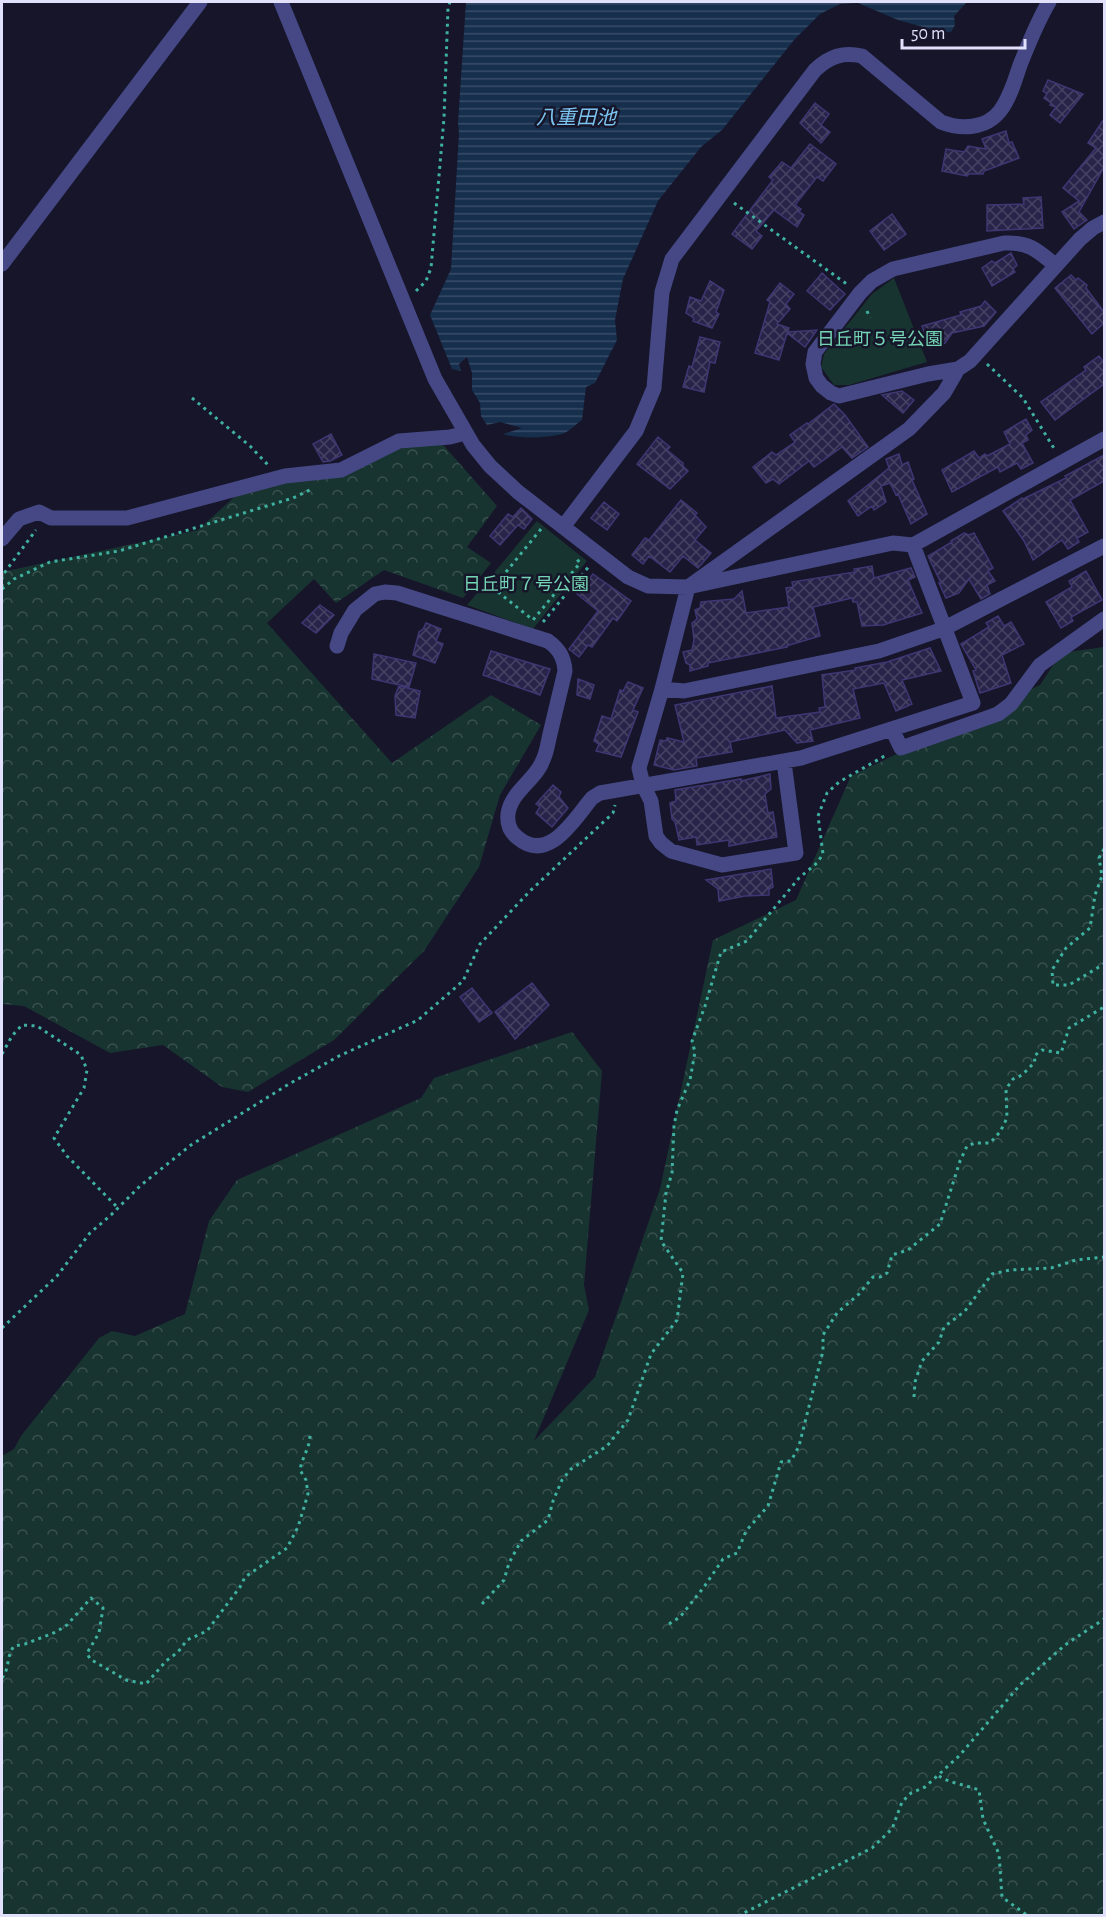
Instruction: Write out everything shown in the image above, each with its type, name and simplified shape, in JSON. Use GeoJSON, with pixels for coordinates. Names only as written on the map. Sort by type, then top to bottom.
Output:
{"type":"FeatureCollection","features":[{"type":"Feature","properties":{"kind":"street"},"geometry":{"type":"LineString","coordinates":[[2,264],[200,2]]}},
{"type":"Feature","properties":{"kind":"street"},"geometry":{"type":"LineString","coordinates":[[281,2],[435,379],[465,433],[502,478],[628,577],[648,586],[688,587],[893,543],[913,545],[1104,439]]}},
{"type":"Feature","properties":{"kind":"street"},"geometry":{"type":"LineString","coordinates":[[563,527],[636,431],[654,388],[662,292],[672,259],[815,70],[825,60],[835,56],[849,54],[862,56],[941,122],[965,128],[976,126],[1000,112],[1032,33],[1049,2]]}},
{"type":"Feature","properties":{"kind":"street"},"geometry":{"type":"LineString","coordinates":[[1055,265],[1032,247],[1019,243],[1004,243],[893,269],[872,281],[860,293],[815,352],[813,364],[816,378],[831,393],[847,395],[928,374],[958,369],[977,354],[1080,238],[1104,222]]}},
{"type":"Feature","properties":{"kind":"street"},"geometry":{"type":"LineString","coordinates":[[784,762],[796,853],[722,865],[671,851],[656,836],[651,801],[643,785],[639,768],[688,587],[909,429],[944,393],[958,369]]}},
{"type":"Feature","properties":{"kind":"street"},"geometry":{"type":"LineString","coordinates":[[2,539],[19,519],[39,512],[51,518],[127,518],[285,476],[341,470],[399,441],[450,437],[465,433]]}},
{"type":"Feature","properties":{"kind":"street"},"geometry":{"type":"LineString","coordinates":[[337,646],[341,633],[355,610],[375,594],[385,592],[397,593],[532,635],[554,645],[563,657],[565,671],[543,762],[514,798],[510,806],[508,824],[512,832],[526,843],[533,846],[547,844],[556,840],[592,798],[600,793],[784,762],[973,703],[913,545]]}},
{"type":"Feature","properties":{"kind":"street"},"geometry":{"type":"LineString","coordinates":[[662,689],[684,691],[879,651],[943,629],[1104,546]]}},
{"type":"Feature","properties":{"kind":"street"},"geometry":{"type":"LineString","coordinates":[[892,729],[901,748],[1005,710],[1040,665],[1104,619]]}},
{"type":"Feature","properties":{"kind":"path"},"geometry":{"type":"LineString","coordinates":[[402,300],[417,291],[426,281],[431,268],[444,118],[450,2]]}},
{"type":"Feature","properties":{"kind":"path"},"geometry":{"type":"LineString","coordinates":[[722,195],[860,293]]}},
{"type":"Feature","properties":{"kind":"path"},"geometry":{"type":"LineString","coordinates":[[977,354],[1023,398],[1062,462]]}},
{"type":"Feature","properties":{"kind":"path"},"geometry":{"type":"LineString","coordinates":[[192,398],[250,446],[273,469],[285,476]]}},
{"type":"Feature","properties":{"kind":"path"},"geometry":{"type":"LineString","coordinates":[[2,589],[14,579],[50,562],[119,551],[293,498],[321,486]]}},
{"type":"Feature","properties":{"kind":"path"},"geometry":{"type":"LineString","coordinates":[[2,589],[2,576],[40,525],[51,518]]}},
{"type":"Feature","properties":{"kind":"path"},"geometry":{"type":"LineString","coordinates":[[549,536],[540,528],[493,588],[533,620],[580,563],[576,558],[592,551]]}},
{"type":"Feature","properties":{"kind":"path"},"geometry":{"type":"LineString","coordinates":[[532,635],[592,551]]}},
{"type":"Feature","properties":{"kind":"path"},"geometry":{"type":"LineString","coordinates":[[482,1604],[504,1580],[509,1563],[521,1541],[548,1520],[562,1480],[571,1469],[607,1446],[628,1420],[651,1353],[677,1320],[683,1273],[661,1240],[666,1193],[672,1173],[674,1126],[677,1110],[690,1080],[694,1052],[692,1041],[721,952],[747,941],[823,854],[818,816],[827,793],[839,782],[901,748]]}},
{"type":"Feature","properties":{"kind":"path"},"geometry":{"type":"LineString","coordinates":[[2,1328],[57,1276],[90,1233],[140,1186],[192,1144],[289,1083],[339,1056],[418,1020],[463,981],[480,944],[530,891],[613,813],[620,789]]}},
{"type":"Feature","properties":{"kind":"path"},"geometry":{"type":"LineString","coordinates":[[1104,849],[1100,858],[1102,876],[1095,895],[1090,928],[1066,948],[1052,970],[1053,985],[1069,985],[1104,964]]}},
{"type":"Feature","properties":{"kind":"path"},"geometry":{"type":"LineString","coordinates":[[669,1624],[680,1617],[723,1559],[737,1553],[746,1531],[768,1506],[781,1462],[791,1461],[799,1446],[823,1351],[823,1335],[837,1313],[859,1294],[873,1277],[880,1277],[887,1273],[892,1255],[908,1250],[940,1224],[967,1146],[975,1143],[990,1143],[1000,1132],[1007,1118],[1006,1089],[1013,1079],[1022,1075],[1035,1062],[1035,1056],[1042,1050],[1061,1053],[1069,1028],[1104,1007]]}},
{"type":"Feature","properties":{"kind":"path"},"geometry":{"type":"LineString","coordinates":[[2,1054],[12,1036],[22,1025],[37,1026],[81,1055],[87,1070],[84,1088],[54,1138],[67,1156],[118,1208]]}},
{"type":"Feature","properties":{"kind":"path"},"geometry":{"type":"LineString","coordinates":[[914,1397],[915,1383],[922,1361],[939,1342],[944,1327],[965,1311],[992,1274],[1010,1270],[1051,1268],[1077,1260],[1104,1257]]}},
{"type":"Feature","properties":{"kind":"path"},"geometry":{"type":"LineString","coordinates":[[2,1678],[6,1672],[9,1653],[14,1646],[56,1632],[67,1625],[91,1598],[103,1608],[99,1633],[87,1653],[90,1659],[126,1680],[146,1684],[187,1640],[207,1631],[245,1577],[287,1548],[298,1527],[308,1494],[306,1480],[300,1470],[302,1460],[310,1447],[310,1435]]}},
{"type":"Feature","properties":{"kind":"path"},"geometry":{"type":"LineString","coordinates":[[738,1916],[872,1848],[892,1829],[902,1802],[911,1793],[925,1788],[939,1776],[1020,1685],[1065,1645],[1104,1619]]}},
{"type":"Feature","properties":{"kind":"path"},"geometry":{"type":"LineString","coordinates":[[939,1776],[946,1781],[959,1782],[979,1790],[983,1819],[999,1854],[1002,1897],[1028,1916]]}},
{"type":"Feature","properties":{"kind":"green space","name":"日丘町５号公園"},"geometry":{"type":"Polygon","coordinates":[[[894,278],[927,362],[849,385],[834,385],[821,367],[824,354],[872,294],[894,278]]]}},
{"type":"Feature","properties":{"kind":"green space"},"geometry":{"type":"Polygon","coordinates":[[[438,439],[497,506],[467,547],[491,563],[463,598],[384,570],[336,603],[314,579],[267,623],[392,763],[491,695],[541,725],[500,795],[479,867],[424,951],[334,1040],[248,1092],[222,1087],[163,1045],[110,1053],[24,1006],[2,1004],[2,572],[198,530],[243,489],[438,439]]]}},
{"type":"Feature","properties":{"kind":"green space","name":"日丘町７号公園"},"geometry":{"type":"Polygon","coordinates":[[[537,521],[587,561],[533,629],[467,605],[537,521]]]}},
{"type":"Feature","properties":{"kind":"green space"},"geometry":{"type":"Polygon","coordinates":[[[1104,647],[1104,1915],[2,1915],[2,1456],[14,1449],[21,1436],[99,1338],[112,1331],[135,1336],[185,1314],[209,1221],[237,1180],[421,1098],[434,1078],[572,1032],[602,1071],[584,1285],[589,1310],[534,1441],[595,1377],[660,1189],[713,940],[796,900],[851,776],[1040,685],[1061,653],[1104,647]]]}},
{"type":"Feature","properties":{"kind":"water","name":"八重田池"},"geometry":{"type":"Polygon","coordinates":[[[466,2],[967,2],[954,16],[955,25],[951,32],[941,32],[898,20],[858,3],[840,4],[820,14],[794,40],[722,130],[701,147],[658,201],[623,279],[615,320],[617,340],[595,383],[586,387],[582,420],[562,434],[516,437],[503,434],[522,428],[500,422],[487,425],[481,416],[480,403],[472,390],[472,373],[467,357],[459,364],[461,371],[452,369],[430,315],[451,269],[466,2]]]}},
{"type":"Feature","properties":{"kind":"building"},"geometry":{"type":"Polygon","coordinates":[[[1048,80],[1083,94],[1060,123],[1050,115],[1056,107],[1050,105],[1051,103],[1044,98],[1047,94],[1043,91],[1048,80]]]}},
{"type":"Feature","properties":{"kind":"building"},"geometry":{"type":"Polygon","coordinates":[[[815,103],[829,114],[821,125],[830,132],[821,143],[800,123],[815,103]]]}},
{"type":"Feature","properties":{"kind":"building"},"geometry":{"type":"Polygon","coordinates":[[[1104,119],[1104,167],[1079,212],[1087,220],[1074,229],[1062,212],[1079,201],[1063,188],[1096,148],[1088,143],[1104,119]]]}},
{"type":"Feature","properties":{"kind":"building"},"geometry":{"type":"Polygon","coordinates":[[[1006,131],[1009,143],[1012,142],[1019,158],[984,171],[983,174],[967,176],[942,171],[946,149],[964,152],[968,146],[986,149],[982,139],[1006,131]]]}},
{"type":"Feature","properties":{"kind":"building"},"geometry":{"type":"Polygon","coordinates":[[[810,144],[836,164],[823,181],[817,177],[795,205],[804,215],[797,227],[774,210],[756,231],[762,236],[752,249],[732,234],[773,180],[769,177],[782,162],[791,168],[810,144]]]}},
{"type":"Feature","properties":{"kind":"building"},"geometry":{"type":"Polygon","coordinates":[[[1041,197],[1043,228],[987,231],[987,205],[1024,204],[1023,198],[1041,197]]]}},
{"type":"Feature","properties":{"kind":"building"},"geometry":{"type":"Polygon","coordinates":[[[892,214],[906,234],[884,250],[870,231],[892,214]]]}},
{"type":"Feature","properties":{"kind":"building"},"geometry":{"type":"Polygon","coordinates":[[[1011,253],[1017,265],[1013,269],[1015,272],[992,286],[982,268],[1011,253]]]}},
{"type":"Feature","properties":{"kind":"building"},"geometry":{"type":"Polygon","coordinates":[[[822,273],[845,294],[830,310],[807,291],[822,273]]]}},
{"type":"Feature","properties":{"kind":"building"},"geometry":{"type":"Polygon","coordinates":[[[1071,275],[1087,285],[1086,288],[1104,312],[1104,323],[1092,334],[1055,288],[1071,275]]]}},
{"type":"Feature","properties":{"kind":"building"},"geometry":{"type":"Polygon","coordinates":[[[710,281],[724,290],[716,312],[719,314],[712,328],[693,321],[694,318],[686,313],[690,297],[701,301],[710,281]]]}},
{"type":"Feature","properties":{"kind":"building"},"geometry":{"type":"Polygon","coordinates":[[[780,283],[794,294],[786,304],[790,309],[777,324],[789,328],[788,332],[817,330],[805,347],[787,333],[779,360],[755,353],[770,302],[767,300],[780,283]]]}},
{"type":"Feature","properties":{"kind":"building"},"geometry":{"type":"Polygon","coordinates":[[[985,301],[996,312],[984,326],[952,333],[945,343],[930,348],[922,326],[961,315],[960,312],[981,306],[985,301]]]}},
{"type":"Feature","properties":{"kind":"building"},"geometry":{"type":"Polygon","coordinates":[[[700,337],[720,342],[715,363],[710,362],[704,392],[683,387],[689,366],[692,367],[700,337]]]}},
{"type":"Feature","properties":{"kind":"building"},"geometry":{"type":"Polygon","coordinates":[[[1099,356],[1104,363],[1104,384],[1055,420],[1041,402],[1086,370],[1084,367],[1099,356]]]}},
{"type":"Feature","properties":{"kind":"building"},"geometry":{"type":"Polygon","coordinates":[[[902,391],[914,400],[903,413],[882,395],[902,391]]]}},
{"type":"Feature","properties":{"kind":"building"},"geometry":{"type":"Polygon","coordinates":[[[834,404],[845,415],[868,447],[852,458],[842,447],[814,467],[809,461],[779,484],[773,479],[766,483],[753,467],[772,452],[776,455],[795,442],[790,435],[834,404]]]}},
{"type":"Feature","properties":{"kind":"building"},"geometry":{"type":"Polygon","coordinates":[[[1026,419],[1032,430],[1026,435],[1028,440],[1022,443],[1033,463],[1021,469],[1017,463],[1000,472],[998,467],[952,492],[942,470],[974,451],[979,458],[1010,444],[1004,432],[1026,419]]]}},
{"type":"Feature","properties":{"kind":"building"},"geometry":{"type":"Polygon","coordinates":[[[331,434],[342,455],[323,462],[313,444],[331,434]]]}},
{"type":"Feature","properties":{"kind":"building"},"geometry":{"type":"Polygon","coordinates":[[[658,437],[670,447],[667,450],[683,463],[688,471],[670,489],[637,464],[658,437]]]}},
{"type":"Feature","properties":{"kind":"building"},"geometry":{"type":"Polygon","coordinates":[[[899,454],[902,465],[908,462],[914,479],[912,480],[927,514],[911,524],[898,494],[896,495],[890,483],[881,486],[886,502],[874,510],[872,506],[858,516],[848,501],[889,468],[886,459],[899,454]]]}},
{"type":"Feature","properties":{"kind":"building"},"geometry":{"type":"Polygon","coordinates":[[[1104,455],[1104,481],[1070,500],[1088,532],[1077,538],[1079,542],[1068,549],[1062,540],[1033,560],[1024,541],[1003,511],[1022,498],[1066,478],[1065,476],[1104,455]]]}},
{"type":"Feature","properties":{"kind":"building"},"geometry":{"type":"Polygon","coordinates":[[[681,500],[697,513],[695,515],[706,527],[695,540],[711,553],[698,568],[683,556],[670,572],[649,556],[643,564],[632,555],[645,538],[649,540],[681,500]]]}},
{"type":"Feature","properties":{"kind":"building"},"geometry":{"type":"Polygon","coordinates":[[[604,502],[619,514],[607,530],[591,518],[604,502]]]}},
{"type":"Feature","properties":{"kind":"building"},"geometry":{"type":"Polygon","coordinates":[[[521,508],[532,519],[524,529],[518,525],[500,545],[490,536],[508,514],[513,517],[521,508]]]}},
{"type":"Feature","properties":{"kind":"building"},"geometry":{"type":"Polygon","coordinates":[[[964,533],[969,535],[974,533],[993,568],[988,571],[995,581],[987,585],[990,594],[981,599],[969,579],[959,593],[946,598],[928,556],[964,533]]]}},
{"type":"Feature","properties":{"kind":"building"},"geometry":{"type":"Polygon","coordinates":[[[872,566],[874,578],[911,568],[915,577],[908,580],[922,613],[883,625],[862,626],[857,602],[853,602],[852,598],[813,607],[820,636],[787,647],[708,663],[708,666],[690,671],[690,665],[686,663],[683,652],[692,650],[694,640],[692,623],[697,619],[695,610],[700,608],[701,602],[734,599],[742,591],[746,613],[789,607],[786,588],[793,587],[792,582],[855,572],[854,569],[872,566]]]}},
{"type":"Feature","properties":{"kind":"building"},"geometry":{"type":"Polygon","coordinates":[[[1086,571],[1102,600],[1071,617],[1073,621],[1061,628],[1046,602],[1072,587],[1069,581],[1086,571]]]}},
{"type":"Feature","properties":{"kind":"building"},"geometry":{"type":"Polygon","coordinates":[[[593,574],[631,601],[617,621],[613,618],[592,647],[588,645],[579,657],[569,649],[598,611],[577,594],[593,574]]]}},
{"type":"Feature","properties":{"kind":"building"},"geometry":{"type":"Polygon","coordinates":[[[320,605],[334,615],[316,633],[302,623],[320,605]]]}},
{"type":"Feature","properties":{"kind":"building"},"geometry":{"type":"Polygon","coordinates":[[[998,616],[1004,626],[1011,622],[1024,644],[1002,655],[1011,683],[980,693],[973,671],[976,670],[961,644],[989,627],[986,623],[998,616]]]}},
{"type":"Feature","properties":{"kind":"building"},"geometry":{"type":"Polygon","coordinates":[[[426,623],[441,629],[436,641],[443,644],[435,663],[413,655],[419,632],[426,623]]]}},
{"type":"Feature","properties":{"kind":"building"},"geometry":{"type":"Polygon","coordinates":[[[930,648],[941,671],[902,680],[912,704],[896,711],[884,683],[853,689],[860,718],[810,730],[813,741],[797,743],[785,730],[730,742],[732,752],[696,758],[697,766],[674,770],[654,765],[660,740],[666,741],[667,738],[684,742],[675,705],[772,686],[776,718],[820,712],[819,708],[825,707],[822,675],[856,670],[855,668],[887,662],[930,648]]]}},
{"type":"Feature","properties":{"kind":"building"},"geometry":{"type":"Polygon","coordinates":[[[491,651],[550,669],[540,695],[483,675],[491,651]]]}},
{"type":"Feature","properties":{"kind":"building"},"geometry":{"type":"Polygon","coordinates":[[[374,654],[416,663],[409,687],[372,679],[374,654]]]}},
{"type":"Feature","properties":{"kind":"building"},"geometry":{"type":"Polygon","coordinates":[[[578,679],[594,685],[590,699],[577,695],[578,679]]]}},
{"type":"Feature","properties":{"kind":"building"},"geometry":{"type":"Polygon","coordinates":[[[628,682],[643,688],[633,710],[638,712],[621,757],[596,751],[599,744],[594,741],[602,716],[611,719],[620,690],[623,691],[628,682]]]}},
{"type":"Feature","properties":{"kind":"building"},"geometry":{"type":"Polygon","coordinates":[[[399,686],[420,691],[415,718],[396,715],[395,696],[399,686]]]}},
{"type":"Feature","properties":{"kind":"building"},"geometry":{"type":"Polygon","coordinates":[[[770,774],[771,789],[765,794],[768,813],[773,812],[777,837],[729,846],[729,840],[697,845],[696,837],[679,840],[675,822],[672,819],[670,803],[676,801],[675,790],[741,779],[741,781],[770,774]]]}},
{"type":"Feature","properties":{"kind":"building"},"geometry":{"type":"Polygon","coordinates":[[[553,785],[561,792],[559,797],[568,808],[552,827],[536,813],[540,807],[536,804],[553,785]]]}},
{"type":"Feature","properties":{"kind":"building"},"geometry":{"type":"Polygon","coordinates":[[[771,869],[773,887],[769,889],[769,895],[745,896],[719,901],[718,889],[706,880],[771,869]]]}},
{"type":"Feature","properties":{"kind":"building"},"geometry":{"type":"Polygon","coordinates":[[[532,983],[549,1005],[515,1039],[495,1012],[532,983]]]}},
{"type":"Feature","properties":{"kind":"building"},"geometry":{"type":"Polygon","coordinates":[[[472,988],[492,1013],[479,1022],[460,997],[472,988]]]}}]}
